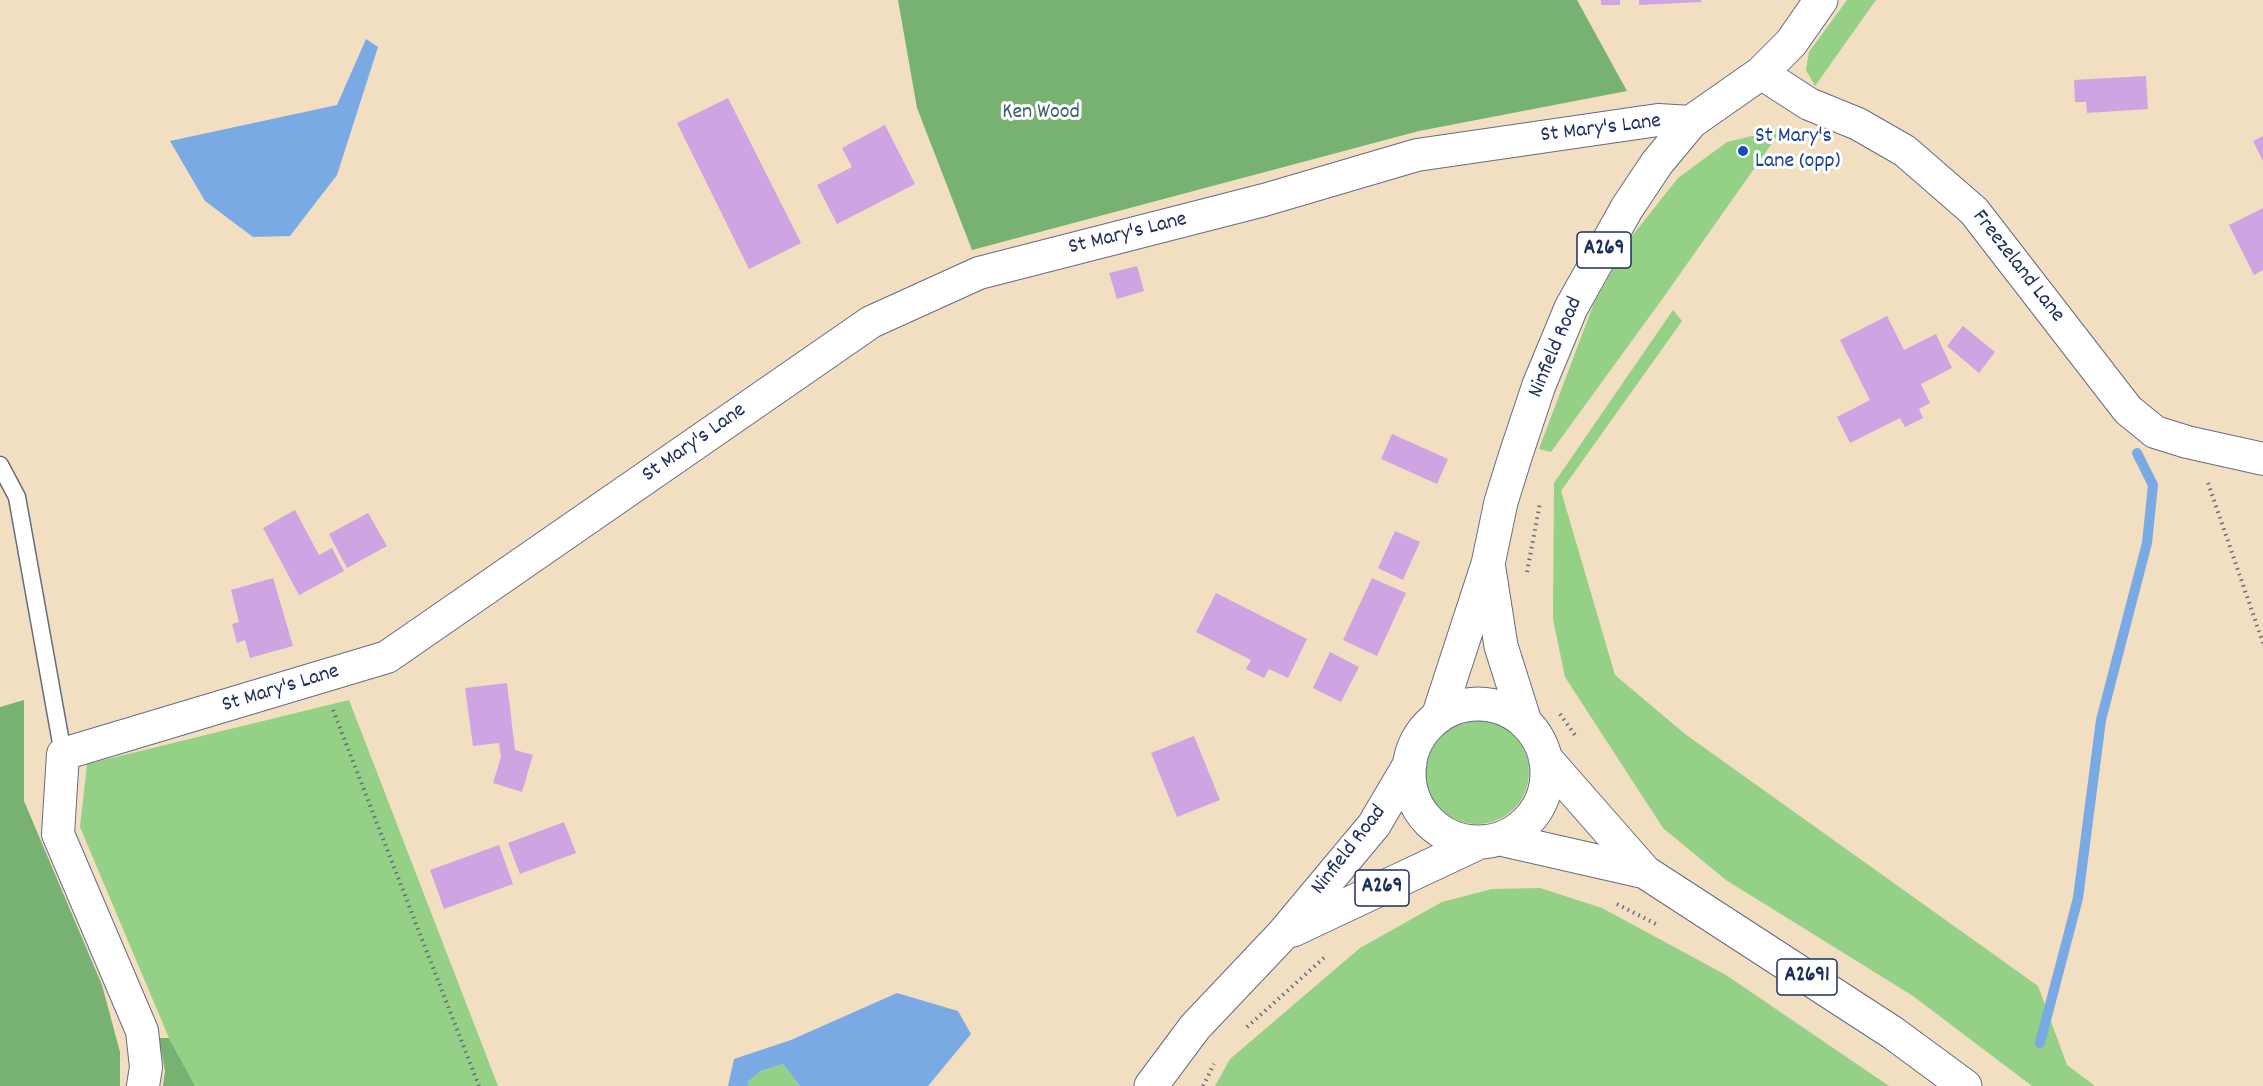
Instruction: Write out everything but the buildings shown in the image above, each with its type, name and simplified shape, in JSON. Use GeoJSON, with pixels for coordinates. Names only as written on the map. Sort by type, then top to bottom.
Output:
{"type":"FeatureCollection","features":[{"type":"Feature","properties":{"kind":"main road","name":"Ninfield Road"},"geometry":{"type":"LineString","coordinates":[[1438,717],[1488,564],[1501,502],[1515,457],[1539,386],[1571,308],[1627,208],[1658,163],[1691,122],[1761,73],[1791,43],[1821,0]]}},
{"type":"Feature","properties":{"kind":"main road","name":"Ninfield Road"},"geometry":{"type":"LineString","coordinates":[[1488,564],[1501,646],[1525,722]]}},
{"type":"Feature","properties":{"kind":"main road"},"geometry":{"type":"LineString","coordinates":[[1471,704],[1488,705],[1508,711],[1525,722],[1538,738],[1545,758],[1548,778],[1543,798],[1533,816],[1518,830],[1490,841],[1460,840],[1442,832],[1427,819],[1416,803],[1410,784],[1410,764],[1416,744],[1425,729],[1438,717],[1471,704]]}},
{"type":"Feature","properties":{"kind":"main road","name":"A2691"},"geometry":{"type":"LineString","coordinates":[[1545,758],[1645,872],[1893,1033],[1965,1086]]}},
{"type":"Feature","properties":{"kind":"main road","name":"Ninfield Road"},"geometry":{"type":"LineString","coordinates":[[1151,1086],[1195,1027],[1283,934],[1374,825],[1410,764]]}},
{"type":"Feature","properties":{"kind":"main road","name":"Ninfield Road"},"geometry":{"type":"LineString","coordinates":[[1283,934],[1490,841]]}},
{"type":"Feature","properties":{"kind":"main road","name":"A2691"},"geometry":{"type":"LineString","coordinates":[[1490,841],[1645,872]]}},
{"type":"Feature","properties":{"kind":"street","name":"Freezeland Lane"},"geometry":{"type":"LineString","coordinates":[[1761,73],[1809,104],[1858,124],[1905,151],[1974,211],[2128,410],[2155,432],[2187,442],[2263,459]]}},
{"type":"Feature","properties":{"kind":"street","name":"St Mary's Lane"},"geometry":{"type":"LineString","coordinates":[[63,754],[387,657],[871,322],[979,273],[1264,200],[1417,155],[1658,120],[1691,122]]}},
{"type":"Feature","properties":{"kind":"street"},"geometry":{"type":"LineString","coordinates":[[63,754],[58,834],[142,1031],[146,1067],[143,1086]]}},
{"type":"Feature","properties":{"kind":"lane"},"geometry":{"type":"LineString","coordinates":[[0,465],[17,497],[63,754]]}},
{"type":"Feature","properties":{"kind":"path"},"geometry":{"type":"LineString","coordinates":[[2187,442],[2206,475],[2263,643]]}},
{"type":"Feature","properties":{"kind":"path"},"geometry":{"type":"LineString","coordinates":[[1525,583],[1542,492]]}},
{"type":"Feature","properties":{"kind":"path"},"geometry":{"type":"LineString","coordinates":[[320,678],[479,1086]]}},
{"type":"Feature","properties":{"kind":"path"},"geometry":{"type":"LineString","coordinates":[[1557,709],[1576,737]]}},
{"type":"Feature","properties":{"kind":"path"},"geometry":{"type":"LineString","coordinates":[[1615,903],[1665,929]]}},
{"type":"Feature","properties":{"kind":"path"},"geometry":{"type":"LineString","coordinates":[[1246,1028],[1334,948]]}},
{"type":"Feature","properties":{"kind":"path"},"geometry":{"type":"LineString","coordinates":[[1203,1086],[1216,1060]]}},
{"type":"Feature","properties":{"kind":"green space","name":"Ken Wood"},"geometry":{"type":"Polygon","coordinates":[[[898,0],[1577,0],[1627,91],[1419,131],[972,250],[917,108],[898,0]]]}},
{"type":"Feature","properties":{"kind":"green space"},"geometry":{"type":"Polygon","coordinates":[[[1847,0],[1876,0],[1815,86],[1806,70],[1809,52],[1847,0]]]}},
{"type":"Feature","properties":{"kind":"green space"},"geometry":{"type":"Polygon","coordinates":[[[1782,129],[1551,452],[1539,449],[1594,303],[1632,236],[1678,178],[1727,142],[1782,129]]]}},
{"type":"Feature","properties":{"kind":"green space"},"geometry":{"type":"Polygon","coordinates":[[[1673,310],[1682,321],[1561,491],[1615,675],[1685,734],[2038,986],[2067,1065],[2095,1086],[2032,1086],[1913,996],[1726,880],[1663,828],[1565,677],[1553,619],[1554,483],[1673,310]]]}},
{"type":"Feature","properties":{"kind":"green space"},"geometry":{"type":"Polygon","coordinates":[[[24,700],[24,801],[102,985],[120,1052],[120,1086],[0,1086],[0,707],[24,700]]]}},
{"type":"Feature","properties":{"kind":"green space"},"geometry":{"type":"Polygon","coordinates":[[[349,700],[498,1086],[195,1086],[169,1038],[80,827],[87,764],[349,700]]]}},
{"type":"Feature","properties":{"kind":"green space"},"geometry":{"type":"Polygon","coordinates":[[[1477,720],[1497,724],[1514,735],[1525,752],[1529,772],[1525,792],[1514,809],[1497,820],[1477,824],[1457,820],[1440,809],[1429,792],[1425,772],[1429,752],[1440,735],[1457,724],[1477,720]]]}},
{"type":"Feature","properties":{"kind":"green space"},"geometry":{"type":"Polygon","coordinates":[[[1540,888],[1602,908],[1726,975],[1889,1086],[1215,1086],[1230,1059],[1360,948],[1442,902],[1492,889],[1540,888]]]}},
{"type":"Feature","properties":{"kind":"green space"},"geometry":{"type":"Polygon","coordinates":[[[159,1038],[169,1038],[195,1086],[163,1086],[165,1071],[159,1038]]]}},
{"type":"Feature","properties":{"kind":"green space"},"geometry":{"type":"Polygon","coordinates":[[[783,1064],[800,1086],[748,1086],[748,1082],[761,1071],[783,1064]]]}},
{"type":"Feature","properties":{"kind":"water"},"geometry":{"type":"Polygon","coordinates":[[[366,39],[378,47],[337,175],[290,236],[253,237],[205,201],[170,141],[337,105],[366,39]]]}},
{"type":"Feature","properties":{"kind":"water"},"geometry":{"type":"Polygon","coordinates":[[[897,993],[958,1011],[971,1034],[928,1086],[800,1086],[783,1064],[761,1071],[748,1082],[748,1086],[728,1086],[734,1059],[791,1040],[897,993]]]}},
{"type":"Feature","properties":{"kind":"waterway"},"geometry":{"type":"LineString","coordinates":[[2040,1043],[2078,898],[2101,720],[2147,543],[2153,485],[2137,453]]}},
{"type":"Feature","properties":{"kind":"place","name":"St Mary's Lane (opp)"},"geometry":{"type":"Point","coordinates":[1743,151]}}]}
